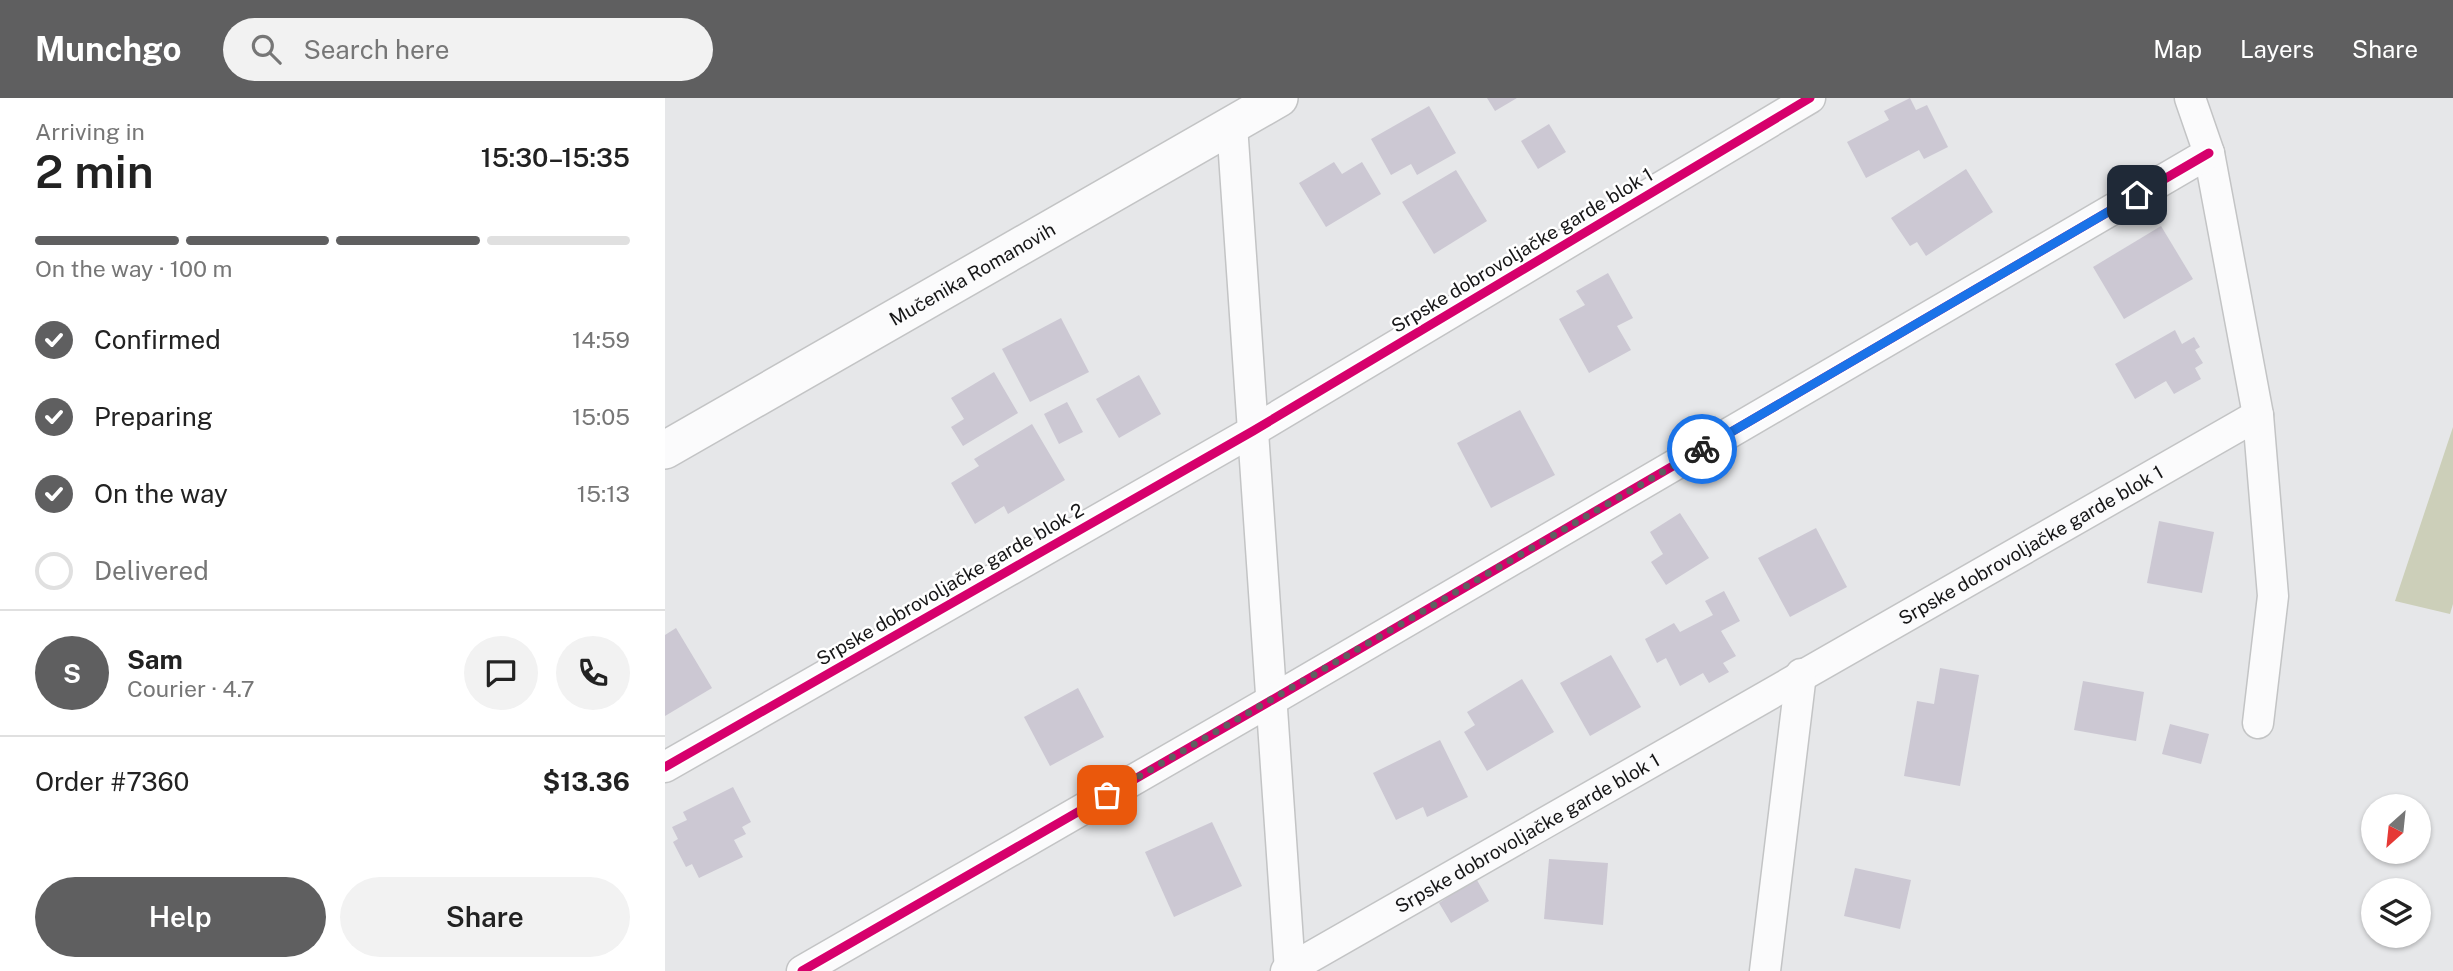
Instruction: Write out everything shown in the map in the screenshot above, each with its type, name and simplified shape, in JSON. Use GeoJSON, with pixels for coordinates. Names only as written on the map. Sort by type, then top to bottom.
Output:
{"type":"FeatureCollection","features":[{"type":"Feature","properties":{"kind":"street","name":"Mučenika Romanovih"},"geometry":{"type":"LineString","coordinates":[[665,450],[1279,98]]}},
{"type":"Feature","properties":{"kind":"street","name":"Srpske dobrovoljačke garde blok 1"},"geometry":{"type":"LineString","coordinates":[[1253,431],[1810,98]]}},
{"type":"Feature","properties":{"kind":"street"},"geometry":{"type":"LineString","coordinates":[[2190,98],[2209,153],[2258,415],[2273,596],[2258,723]]}},
{"type":"Feature","properties":{"kind":"street","name":"Srpske dobrovoljačke garde blok 1"},"geometry":{"type":"LineString","coordinates":[[1233,125],[1289,970],[1801,674],[2258,415]]}},
{"type":"Feature","properties":{"kind":"street"},"geometry":{"type":"LineString","coordinates":[[802,971],[2209,153]]}},
{"type":"Feature","properties":{"kind":"street","name":"Srpske dobrovoljačke garde blok 2"},"geometry":{"type":"LineString","coordinates":[[665,767],[1253,431]]}},
{"type":"Feature","properties":{"kind":"street"},"geometry":{"type":"LineString","coordinates":[[1765,971],[1801,674]]}},
{"type":"Feature","properties":{"kind":"green space"},"geometry":{"type":"Polygon","coordinates":[[[2453,427],[2453,604],[2450,614],[2395,601],[2453,427]]]}},
{"type":"Feature","properties":{"kind":"building"},"geometry":{"type":"Polygon","coordinates":[[[1487,98],[1517,98],[1495,111],[1487,98]]]}},
{"type":"Feature","properties":{"kind":"building"},"geometry":{"type":"Polygon","coordinates":[[[1910,98],[1916,110],[1927,105],[1948,147],[1924,159],[1919,150],[1866,178],[1847,142],[1889,120],[1884,111],[1910,98]]]}},
{"type":"Feature","properties":{"kind":"building"},"geometry":{"type":"Polygon","coordinates":[[[1429,106],[1456,153],[1417,175],[1411,164],[1391,175],[1371,139],[1429,106]]]}},
{"type":"Feature","properties":{"kind":"building"},"geometry":{"type":"Polygon","coordinates":[[[1549,124],[1566,152],[1538,169],[1521,141],[1549,124]]]}},
{"type":"Feature","properties":{"kind":"building"},"geometry":{"type":"Polygon","coordinates":[[[1334,162],[1342,174],[1362,162],[1381,194],[1326,227],[1299,183],[1334,162]]]}},
{"type":"Feature","properties":{"kind":"building"},"geometry":{"type":"Polygon","coordinates":[[[1966,169],[1993,212],[1926,256],[1917,242],[1910,246],[1891,218],[1966,169]]]}},
{"type":"Feature","properties":{"kind":"building"},"geometry":{"type":"Polygon","coordinates":[[[1456,170],[1487,221],[1434,254],[1402,202],[1456,170]]]}},
{"type":"Feature","properties":{"kind":"building"},"geometry":{"type":"Polygon","coordinates":[[[2161,226],[2193,279],[2124,319],[2093,267],[2161,226]]]}},
{"type":"Feature","properties":{"kind":"building"},"geometry":{"type":"Polygon","coordinates":[[[1608,273],[1633,318],[1617,326],[1631,350],[1589,373],[1559,319],[1585,305],[1576,291],[1608,273]]]}},
{"type":"Feature","properties":{"kind":"building"},"geometry":{"type":"Polygon","coordinates":[[[1061,318],[1089,372],[1030,402],[1002,349],[1061,318]]]}},
{"type":"Feature","properties":{"kind":"building"},"geometry":{"type":"Polygon","coordinates":[[[2175,330],[2182,344],[2194,337],[2200,347],[2195,350],[2203,363],[2195,368],[2201,379],[2174,394],[2166,381],[2135,399],[2115,364],[2175,330]]]}},
{"type":"Feature","properties":{"kind":"building"},"geometry":{"type":"Polygon","coordinates":[[[994,372],[1018,413],[963,446],[951,427],[964,419],[951,398],[994,372]]]}},
{"type":"Feature","properties":{"kind":"building"},"geometry":{"type":"Polygon","coordinates":[[[1139,375],[1161,414],[1119,438],[1096,399],[1139,375]]]}},
{"type":"Feature","properties":{"kind":"building"},"geometry":{"type":"Polygon","coordinates":[[[1067,402],[1083,432],[1059,444],[1044,414],[1067,402]]]}},
{"type":"Feature","properties":{"kind":"building"},"geometry":{"type":"Polygon","coordinates":[[[1520,410],[1555,475],[1491,508],[1457,443],[1520,410]]]}},
{"type":"Feature","properties":{"kind":"building"},"geometry":{"type":"Polygon","coordinates":[[[1032,424],[1065,480],[1008,514],[1004,506],[975,524],[951,483],[979,466],[974,459],[1032,424]]]}},
{"type":"Feature","properties":{"kind":"building"},"geometry":{"type":"Polygon","coordinates":[[[1680,513],[1709,558],[1666,585],[1651,562],[1663,554],[1650,532],[1680,513]]]}},
{"type":"Feature","properties":{"kind":"building"},"geometry":{"type":"Polygon","coordinates":[[[2159,521],[2214,532],[2202,593],[2147,583],[2159,521]]]}},
{"type":"Feature","properties":{"kind":"building"},"geometry":{"type":"Polygon","coordinates":[[[1816,528],[1847,587],[1790,617],[1758,558],[1816,528]]]}},
{"type":"Feature","properties":{"kind":"building"},"geometry":{"type":"Polygon","coordinates":[[[1724,591],[1740,621],[1721,631],[1736,656],[1723,663],[1729,672],[1709,683],[1703,673],[1680,686],[1666,658],[1657,663],[1645,639],[1674,623],[1680,632],[1713,615],[1705,601],[1724,591]]]}},
{"type":"Feature","properties":{"kind":"building"},"geometry":{"type":"Polygon","coordinates":[[[676,628],[712,688],[665,716],[665,635],[676,628]]]}},
{"type":"Feature","properties":{"kind":"building"},"geometry":{"type":"Polygon","coordinates":[[[1611,655],[1641,707],[1590,736],[1560,683],[1611,655]]]}},
{"type":"Feature","properties":{"kind":"building"},"geometry":{"type":"Polygon","coordinates":[[[1940,668],[1979,675],[1960,786],[1904,776],[1917,701],[1934,704],[1940,668]]]}},
{"type":"Feature","properties":{"kind":"building"},"geometry":{"type":"Polygon","coordinates":[[[1522,679],[1554,732],[1487,771],[1464,732],[1475,725],[1467,712],[1522,679]]]}},
{"type":"Feature","properties":{"kind":"building"},"geometry":{"type":"Polygon","coordinates":[[[2083,681],[2144,692],[2136,741],[2074,730],[2083,681]]]}},
{"type":"Feature","properties":{"kind":"building"},"geometry":{"type":"Polygon","coordinates":[[[1078,688],[1104,737],[1050,766],[1024,717],[1078,688]]]}},
{"type":"Feature","properties":{"kind":"building"},"geometry":{"type":"Polygon","coordinates":[[[2170,724],[2209,734],[2201,764],[2162,754],[2170,724]]]}},
{"type":"Feature","properties":{"kind":"building"},"geometry":{"type":"Polygon","coordinates":[[[1440,740],[1468,797],[1427,817],[1423,807],[1396,820],[1373,773],[1440,740]]]}},
{"type":"Feature","properties":{"kind":"building"},"geometry":{"type":"Polygon","coordinates":[[[733,787],[751,822],[742,827],[746,834],[734,840],[743,857],[699,878],[692,864],[686,867],[673,842],[678,839],[672,827],[687,820],[683,812],[733,787]]]}},
{"type":"Feature","properties":{"kind":"building"},"geometry":{"type":"Polygon","coordinates":[[[1212,822],[1242,886],[1174,917],[1145,852],[1212,822]]]}},
{"type":"Feature","properties":{"kind":"building"},"geometry":{"type":"Polygon","coordinates":[[[1549,859],[1608,863],[1603,925],[1544,919],[1549,859]]]}},
{"type":"Feature","properties":{"kind":"building"},"geometry":{"type":"Polygon","coordinates":[[[1470,868],[1489,901],[1451,923],[1439,903],[1451,895],[1445,883],[1470,868]]]}},
{"type":"Feature","properties":{"kind":"building"},"geometry":{"type":"Polygon","coordinates":[[[1855,868],[1911,880],[1900,929],[1844,916],[1855,868]]]}},
{"type":"Feature","properties":{"kind":"cycle path"},"geometry":{"type":"LineString","coordinates":[[665,767],[1253,431],[1810,98]]}},
{"type":"Feature","properties":{"kind":"cycle path"},"geometry":{"type":"LineString","coordinates":[[802,971],[2209,153]]}},
{"type":"Feature","properties":{"kind":"way so far"},"geometry":{"type":"LineString","coordinates":[[1107,795],[1702,449]]}},
{"type":"Feature","properties":{"kind":"route"},"geometry":{"type":"LineString","coordinates":[[1702,449],[2137,195]]}}]}
